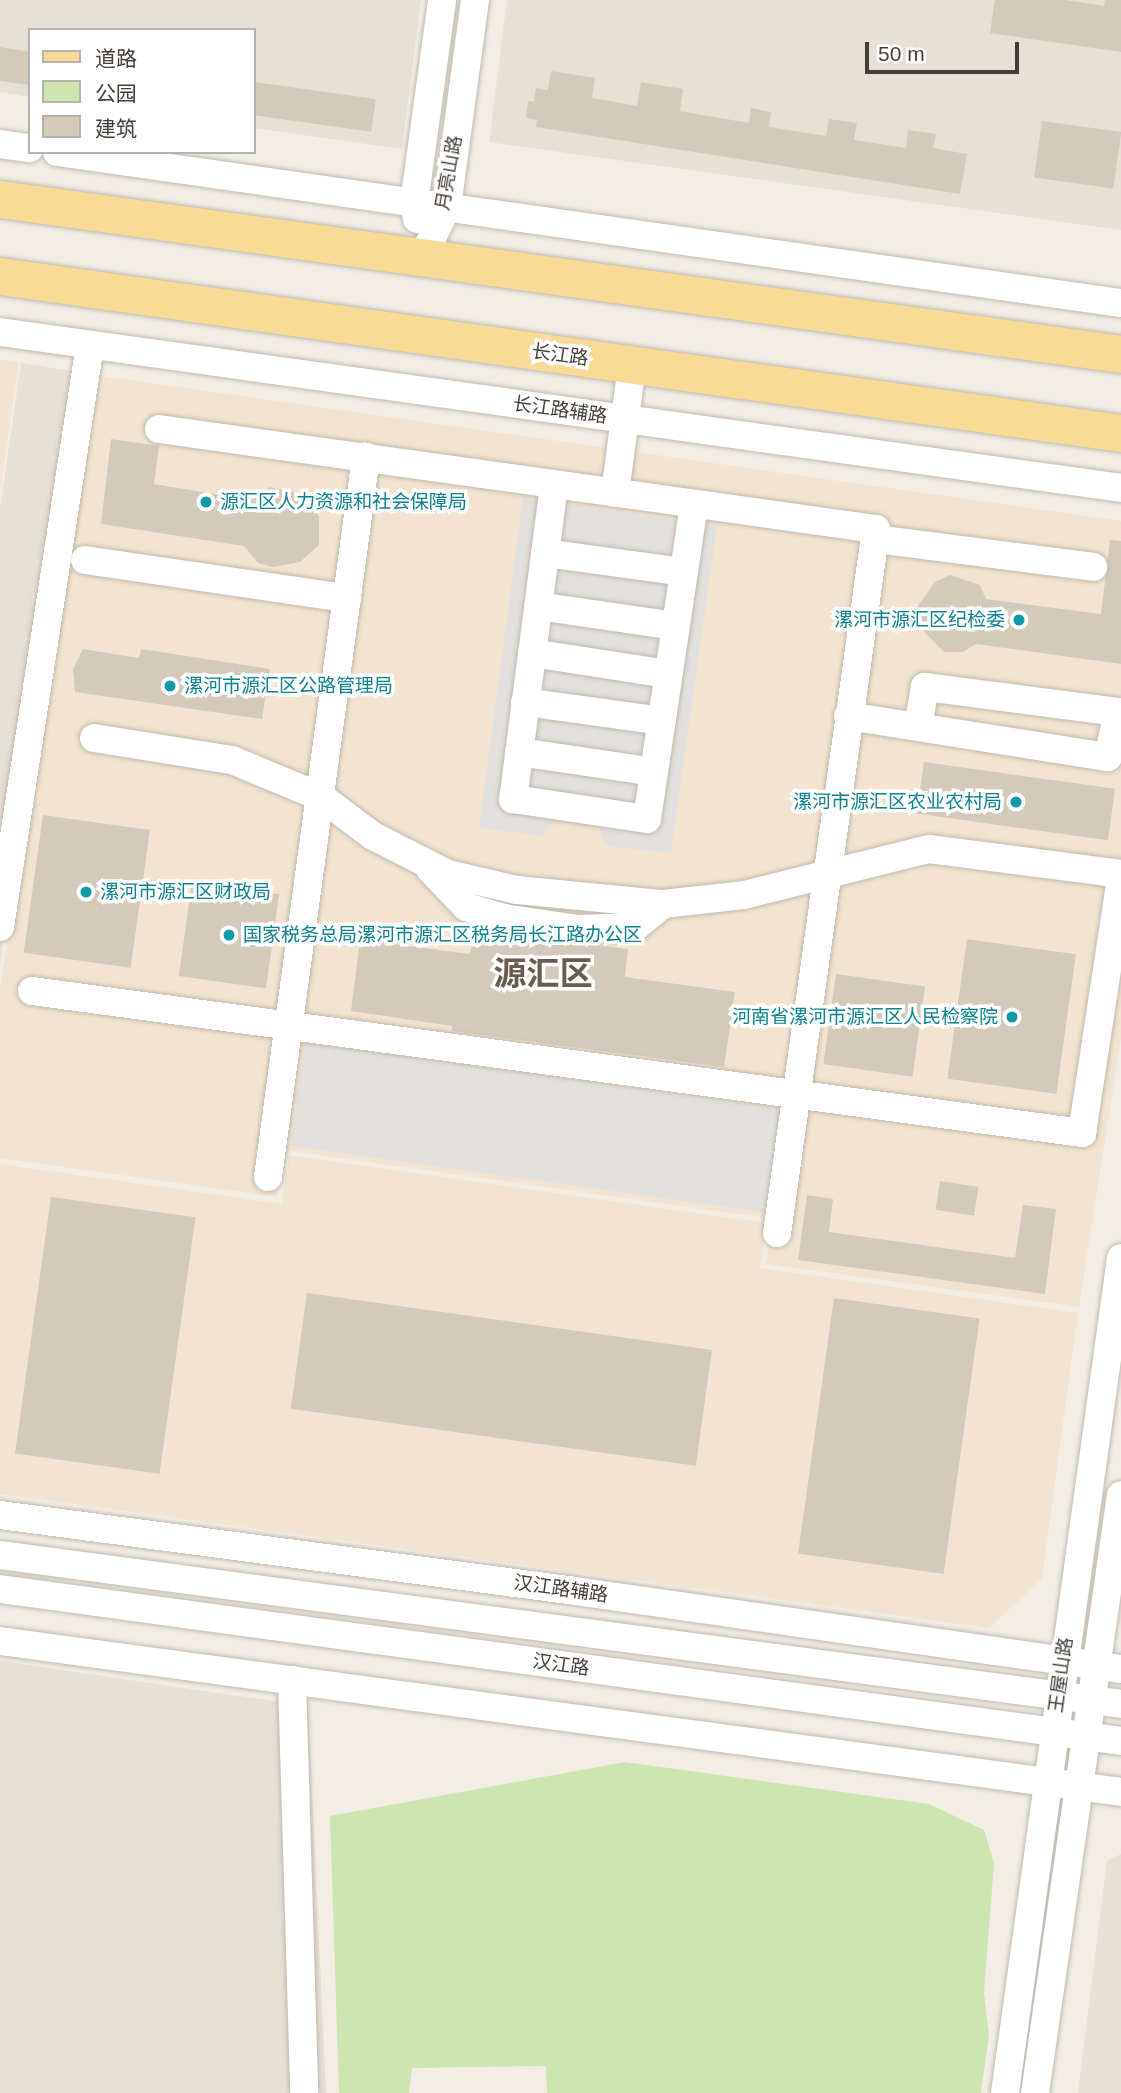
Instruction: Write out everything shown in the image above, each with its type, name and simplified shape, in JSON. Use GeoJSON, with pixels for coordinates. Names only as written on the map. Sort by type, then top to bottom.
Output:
{"type":"FeatureCollection","features":[{"type":"Feature","properties":{"kind":"main road"},"geometry":{"type":"LineString","coordinates":[[0,199],[424,254],[1121,354]]}},
{"type":"Feature","properties":{"kind":"main road","name":"长江路"},"geometry":{"type":"LineString","coordinates":[[0,276],[1121,433]]}},
{"type":"Feature","properties":{"kind":"street","name":"月亮山路"},"geometry":{"type":"LineString","coordinates":[[424,254],[414,203],[442,0]]}},
{"type":"Feature","properties":{"kind":"street","name":"月亮山路"},"geometry":{"type":"LineString","coordinates":[[424,254],[447,207],[475,0]]}},
{"type":"Feature","properties":{"kind":"street"},"geometry":{"type":"LineString","coordinates":[[0,144],[28,148]]}},
{"type":"Feature","properties":{"kind":"street"},"geometry":{"type":"LineString","coordinates":[[71,154],[1121,303]]}},
{"type":"Feature","properties":{"kind":"street","name":"长江路辅路"},"geometry":{"type":"LineString","coordinates":[[0,332],[1121,488]]}},
{"type":"Feature","properties":{"kind":"street"},"geometry":{"type":"LineString","coordinates":[[1,913],[11,787],[90,345]]}},
{"type":"Feature","properties":{"kind":"street"},"geometry":{"type":"LineString","coordinates":[[615,493],[632,366]]}},
{"type":"Feature","properties":{"kind":"street"},"geometry":{"type":"LineString","coordinates":[[159,429],[876,529],[778,1233]]}},
{"type":"Feature","properties":{"kind":"street"},"geometry":{"type":"LineString","coordinates":[[268,1177],[366,457]]}},
{"type":"Feature","properties":{"kind":"street"},"geometry":{"type":"LineString","coordinates":[[554,485],[513,799],[647,819],[694,504]]}},
{"type":"Feature","properties":{"kind":"street"},"geometry":{"type":"LineString","coordinates":[[875,539],[1093,567]]}},
{"type":"Feature","properties":{"kind":"street"},"geometry":{"type":"LineString","coordinates":[[545,553],[684,572]]}},
{"type":"Feature","properties":{"kind":"street"},"geometry":{"type":"LineString","coordinates":[[85,560],[347,598]]}},
{"type":"Feature","properties":{"kind":"street"},"geometry":{"type":"LineString","coordinates":[[538,606],[676,626]]}},
{"type":"Feature","properties":{"kind":"street"},"geometry":{"type":"LineString","coordinates":[[532,653],[668,674]]}},
{"type":"Feature","properties":{"kind":"street"},"geometry":{"type":"LineString","coordinates":[[848,716],[1108,757],[1118,712],[925,687],[918,726]]}},
{"type":"Feature","properties":{"kind":"street"},"geometry":{"type":"LineString","coordinates":[[525,702],[662,721]]}},
{"type":"Feature","properties":{"kind":"street"},"geometry":{"type":"LineString","coordinates":[[32,991],[289,1022],[1082,1133],[1121,876],[929,849],[826,877],[744,895],[663,904],[517,890],[448,874],[373,836],[321,797],[232,760],[94,738]]}},
{"type":"Feature","properties":{"kind":"street"},"geometry":{"type":"LineString","coordinates":[[519,752],[654,772]]}},
{"type":"Feature","properties":{"kind":"street","name":"王屋山路"},"geometry":{"type":"LineString","coordinates":[[1005,2093],[1045,1782],[1121,1258]]}},
{"type":"Feature","properties":{"kind":"street","name":"王屋山路"},"geometry":{"type":"LineString","coordinates":[[1035,2093],[1090,1699],[1108,1667],[1121,1495]]}},
{"type":"Feature","properties":{"kind":"street","name":"汉江路辅路"},"geometry":{"type":"LineString","coordinates":[[0,1515],[1108,1667]]}},
{"type":"Feature","properties":{"kind":"street","name":"汉江路"},"geometry":{"type":"LineString","coordinates":[[0,1555],[1121,1704]]}},
{"type":"Feature","properties":{"kind":"street","name":"汉江路"},"geometry":{"type":"LineString","coordinates":[[0,1589],[1121,1741]]}},
{"type":"Feature","properties":{"kind":"street"},"geometry":{"type":"LineString","coordinates":[[0,1641],[1121,1792]]}},
{"type":"Feature","properties":{"kind":"street"},"geometry":{"type":"LineString","coordinates":[[292,1680],[304,2093]]}},
{"type":"Feature","properties":{"kind":"shaded area"},"geometry":{"type":"Polygon","coordinates":[[[0,0],[421,0],[402,149],[256,128],[256,28],[28,28],[28,97],[0,92],[0,0]]]}},
{"type":"Feature","properties":{"kind":"shaded area"},"geometry":{"type":"Polygon","coordinates":[[[507,0],[1121,0],[1121,230],[489,142],[507,0]]]}},
{"type":"Feature","properties":{"kind":"shaded area"},"geometry":{"type":"Polygon","coordinates":[[[0,360],[19,362],[0,493],[0,360]]]}},
{"type":"Feature","properties":{"kind":"shaded area"},"geometry":{"type":"Polygon","coordinates":[[[21,363],[90,374],[0,964],[0,509],[21,363]]]}},
{"type":"Feature","properties":{"kind":"shaded area"},"geometry":{"type":"Polygon","coordinates":[[[94,375],[1121,521],[1121,1038],[1079,1307],[766,1264],[772,1219],[284,1150],[277,1197],[0,1158],[0,989],[94,375]]]}},
{"type":"Feature","properties":{"kind":"shaded area"},"geometry":{"type":"Polygon","coordinates":[[[523,498],[717,526],[671,853],[606,846],[598,825],[556,819],[542,836],[479,828],[523,498]]]}},
{"type":"Feature","properties":{"kind":"shaded area"},"geometry":{"type":"Polygon","coordinates":[[[305,1042],[783,1109],[769,1213],[290,1146],[305,1042]]]}},
{"type":"Feature","properties":{"kind":"shaded area"},"geometry":{"type":"Polygon","coordinates":[[[289,1155],[766,1223],[760,1268],[1078,1313],[1042,1579],[989,1628],[0,1494],[0,1164],[282,1204],[289,1155]]]}},
{"type":"Feature","properties":{"kind":"shaded area"},"geometry":{"type":"Polygon","coordinates":[[[0,1661],[308,1706],[326,2093],[0,2093],[0,1661]]]}},
{"type":"Feature","properties":{"kind":"shaded area"},"geometry":{"type":"Polygon","coordinates":[[[1121,1854],[1121,2093],[1078,2093],[1107,1861],[1121,1854]]]}},
{"type":"Feature","properties":{"kind":"green space"},"geometry":{"type":"Polygon","coordinates":[[[625,1762],[929,1804],[984,1830],[994,1863],[984,1992],[989,2035],[981,2093],[547,2093],[546,2066],[412,2068],[409,2093],[339,2093],[330,1816],[625,1762]]]}},
{"type":"Feature","properties":{"kind":"building"},"geometry":{"type":"Polygon","coordinates":[[[995,0],[1065,0],[1104,6],[1105,0],[1121,0],[1121,52],[990,33],[995,0]]]}},
{"type":"Feature","properties":{"kind":"building"},"geometry":{"type":"Polygon","coordinates":[[[0,47],[28,52],[28,85],[0,81],[0,47]]]}},
{"type":"Feature","properties":{"kind":"building"},"geometry":{"type":"Polygon","coordinates":[[[551,71],[595,78],[592,98],[637,106],[641,82],[683,89],[680,111],[749,123],[751,108],[771,112],[769,127],[826,136],[829,119],[857,123],[854,140],[906,148],[908,130],[936,134],[933,148],[967,154],[960,194],[536,127],[537,120],[526,118],[528,101],[534,102],[536,88],[548,90],[551,71]]]}},
{"type":"Feature","properties":{"kind":"building"},"geometry":{"type":"Polygon","coordinates":[[[256,82],[376,99],[371,132],[256,116],[256,82]]]}},
{"type":"Feature","properties":{"kind":"building"},"geometry":{"type":"Polygon","coordinates":[[[1042,121],[1121,132],[1113,189],[1034,177],[1042,121]]]}},
{"type":"Feature","properties":{"kind":"building","name":"源汇区人力资源和社会保障局"},"geometry":{"type":"Polygon","coordinates":[[[111,439],[159,446],[154,484],[251,500],[270,487],[300,494],[319,516],[319,545],[300,562],[273,567],[258,563],[244,546],[101,524],[111,439]]]}},
{"type":"Feature","properties":{"kind":"building","name":"漯河市源汇区纪检委"},"geometry":{"type":"Polygon","coordinates":[[[1110,540],[1121,541],[1121,664],[976,644],[963,652],[944,652],[918,625],[917,607],[935,582],[950,575],[980,585],[986,599],[1101,614],[1110,540]]]}},
{"type":"Feature","properties":{"kind":"building","name":"漯河市源汇区公路管理局"},"geometry":{"type":"Polygon","coordinates":[[[83,649],[139,658],[141,649],[270,669],[262,719],[75,692],[73,669],[83,649]]]}},
{"type":"Feature","properties":{"kind":"building","name":"漯河市源汇区农业农村局"},"geometry":{"type":"Polygon","coordinates":[[[924,762],[1115,789],[1108,840],[917,813],[924,762]]]}},
{"type":"Feature","properties":{"kind":"building","name":"漯河市源汇区财政局"},"geometry":{"type":"Polygon","coordinates":[[[43,815],[150,830],[131,968],[24,953],[43,815]]]}},
{"type":"Feature","properties":{"kind":"building","name":"国家税务总局漯河市源汇区税务局长江路办公区"},"geometry":{"type":"Polygon","coordinates":[[[192,882],[279,894],[266,988],[179,976],[192,882]]]}},
{"type":"Feature","properties":{"kind":"building"},"geometry":{"type":"Polygon","coordinates":[[[474,931],[628,949],[625,977],[735,992],[724,1067],[452,1031],[452,1026],[351,1011],[360,940],[470,954],[474,931]]]}},
{"type":"Feature","properties":{"kind":"building","name":"河南省漯河市源汇区人民检察院"},"geometry":{"type":"Polygon","coordinates":[[[967,939],[1076,954],[1056,1094],[947,1079],[967,939]]]}},
{"type":"Feature","properties":{"kind":"building"},"geometry":{"type":"Polygon","coordinates":[[[836,974],[925,987],[912,1077],[823,1064],[836,974]]]}},
{"type":"Feature","properties":{"kind":"building"},"geometry":{"type":"Polygon","coordinates":[[[940,1181],[979,1187],[974,1216],[935,1210],[940,1181]]]}},
{"type":"Feature","properties":{"kind":"building"},"geometry":{"type":"Polygon","coordinates":[[[807,1195],[833,1199],[829,1232],[1015,1258],[1023,1205],[1056,1209],[1045,1294],[798,1260],[807,1195]]]}},
{"type":"Feature","properties":{"kind":"building"},"geometry":{"type":"Polygon","coordinates":[[[51,1197],[196,1217],[160,1474],[15,1453],[51,1197]]]}},
{"type":"Feature","properties":{"kind":"building"},"geometry":{"type":"Polygon","coordinates":[[[307,1293],[712,1350],[696,1466],[291,1409],[307,1293]]]}},
{"type":"Feature","properties":{"kind":"building"},"geometry":{"type":"Polygon","coordinates":[[[834,1298],[980,1318],[944,1574],[798,1553],[834,1298]]]}},
{"type":"Feature","properties":{"kind":"place","name":"源汇区人力资源和社会保障局"},"geometry":{"type":"Point","coordinates":[206,502]}},
{"type":"Feature","properties":{"kind":"place","name":"漯河市源汇区纪检委"},"geometry":{"type":"Point","coordinates":[1019,620]}},
{"type":"Feature","properties":{"kind":"place","name":"漯河市源汇区公路管理局"},"geometry":{"type":"Point","coordinates":[170,686]}},
{"type":"Feature","properties":{"kind":"place","name":"漯河市源汇区农业农村局"},"geometry":{"type":"Point","coordinates":[1016,802]}},
{"type":"Feature","properties":{"kind":"place","name":"漯河市源汇区财政局"},"geometry":{"type":"Point","coordinates":[86,892]}},
{"type":"Feature","properties":{"kind":"place","name":"国家税务总局漯河市源汇区税务局长江路办公区"},"geometry":{"type":"Point","coordinates":[229,935]}},
{"type":"Feature","properties":{"kind":"place","name":"河南省漯河市源汇区人民检察院"},"geometry":{"type":"Point","coordinates":[1012,1017]}},
{"type":"Feature","properties":{"kind":"district","name":"源汇区"},"geometry":{"type":"Point","coordinates":[543,974]}}]}
